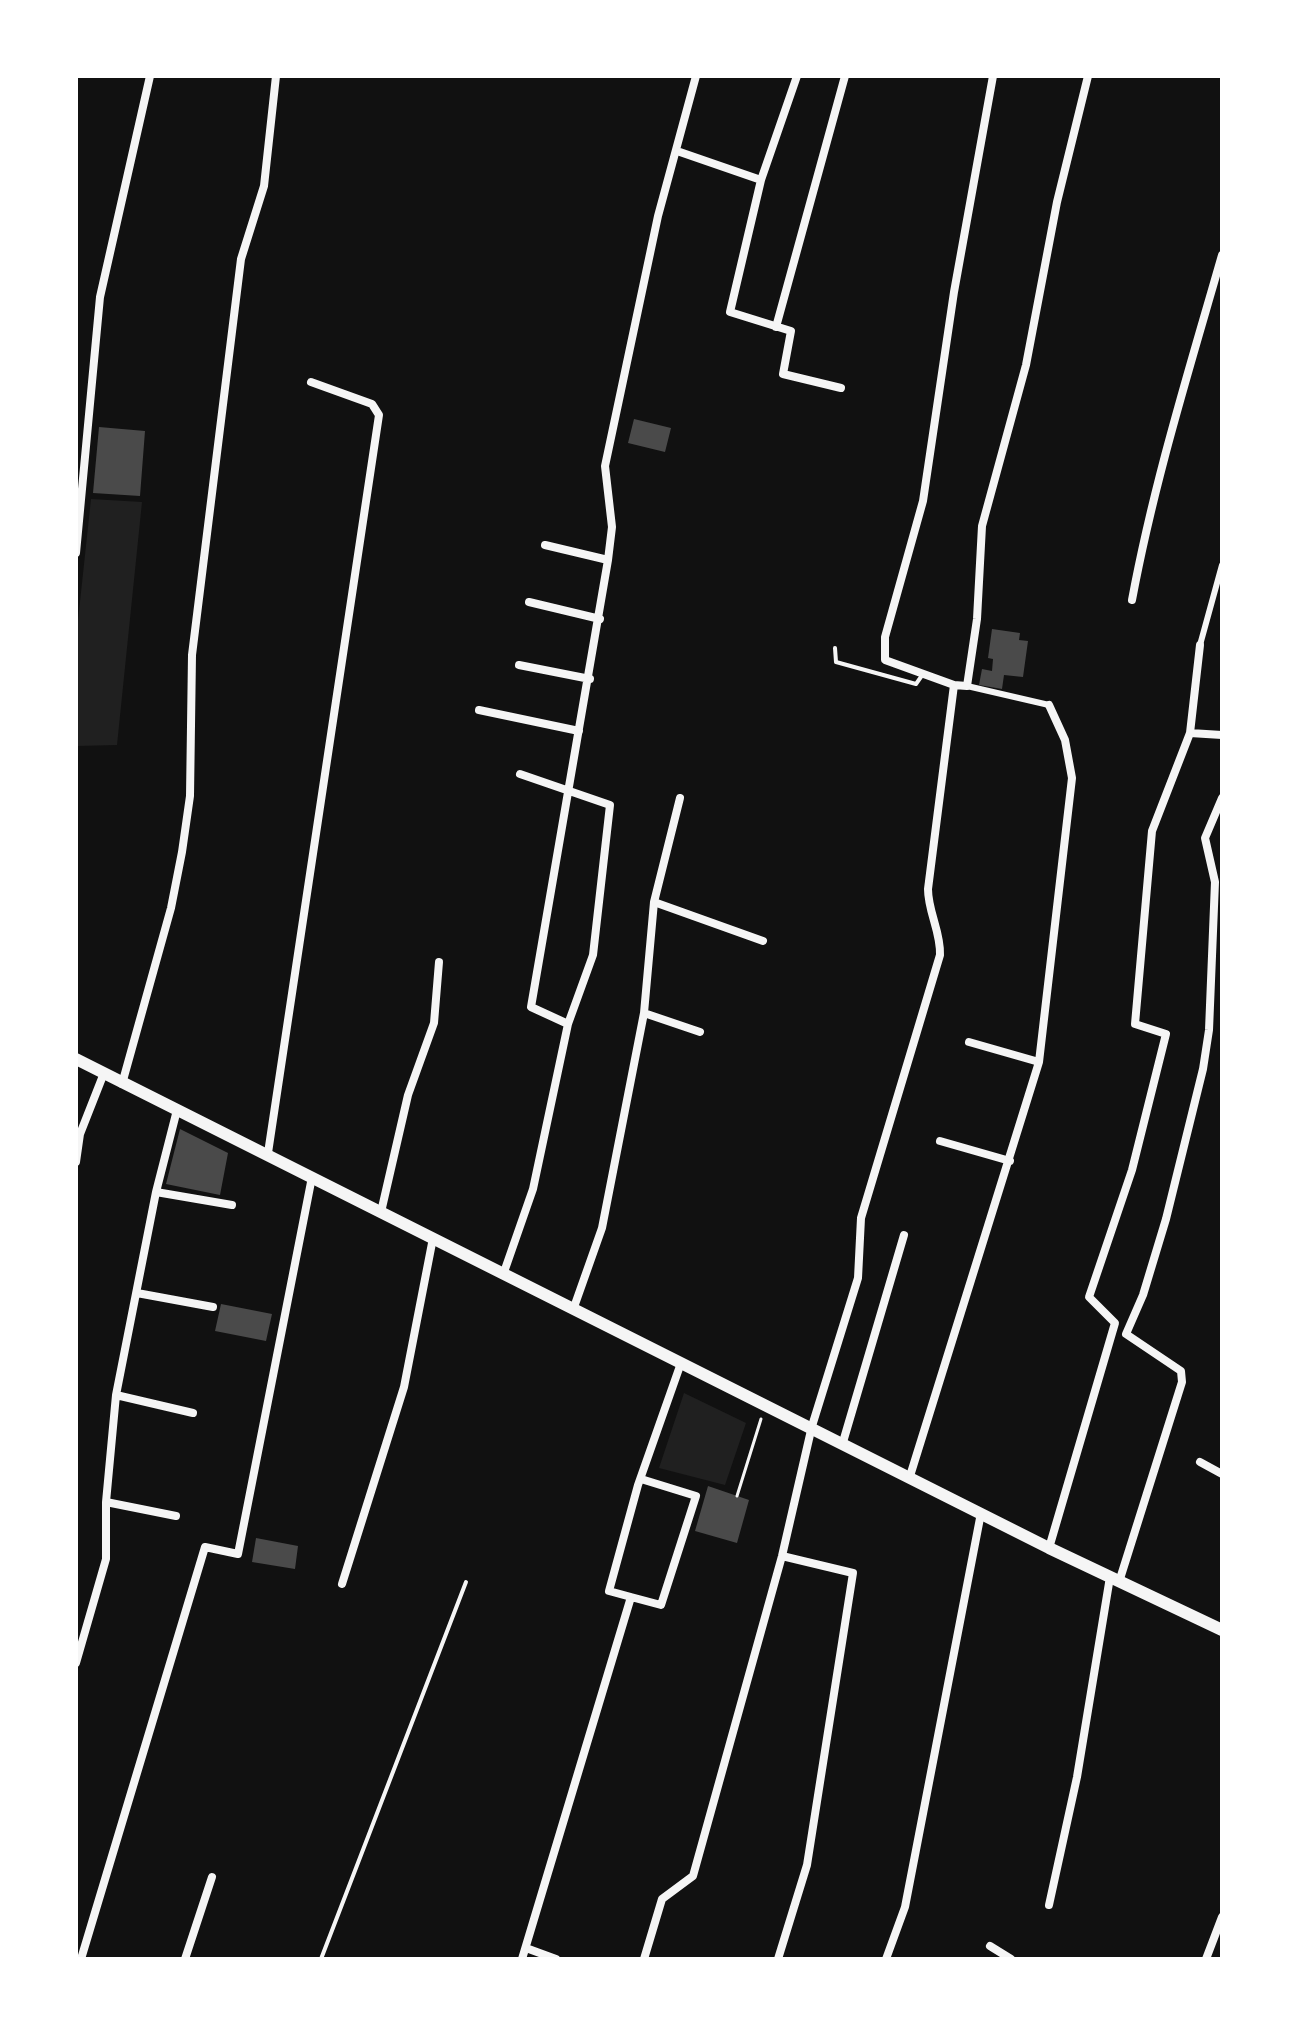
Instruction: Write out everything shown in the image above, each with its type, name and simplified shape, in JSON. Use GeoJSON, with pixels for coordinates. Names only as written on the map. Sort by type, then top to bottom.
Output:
{"type":"FeatureCollection","features":[{"type":"Feature","properties":{"kind":"main road"},"geometry":{"type":"LineString","coordinates":[[76,1059],[268,1153],[573,1310],[812,1426],[1049,1548],[1222,1630]]}},
{"type":"Feature","properties":{"kind":"street"},"geometry":{"type":"LineString","coordinates":[[76,553],[100,297],[150,76]]}},
{"type":"Feature","properties":{"kind":"street"},"geometry":{"type":"LineString","coordinates":[[122,1084],[171,908],[182,852],[190,796],[192,655],[241,259],[264,186],[276,76]]}},
{"type":"Feature","properties":{"kind":"street"},"geometry":{"type":"LineString","coordinates":[[568,1024],[531,1007],[600,619],[612,527],[605,466],[654,230],[696,76]]}},
{"type":"Feature","properties":{"kind":"street"},"geometry":{"type":"LineString","coordinates":[[797,76],[761,180],[730,312],[791,331],[783,374],[841,388]]}},
{"type":"Feature","properties":{"kind":"street"},"geometry":{"type":"LineString","coordinates":[[776,327],[845,76]]}},
{"type":"Feature","properties":{"kind":"street"},"geometry":{"type":"LineString","coordinates":[[910,1476],[1039,1062],[1072,778],[1065,740],[1049,705],[954,685],[885,660],[885,637],[923,501],[954,292],[993,76]]}},
{"type":"Feature","properties":{"kind":"street"},"geometry":{"type":"LineString","coordinates":[[967,686],[977,619],[982,526],[1026,365],[1057,202],[1088,76]]}},
{"type":"Feature","properties":{"kind":"street"},"geometry":{"type":"LineString","coordinates":[[677,151],[761,180]]}},
{"type":"Feature","properties":{"kind":"street"},"geometry":{"type":"LineString","coordinates":[[1132,600],[1167,439],[1222,255]]}},
{"type":"Feature","properties":{"kind":"street"},"geometry":{"type":"LineString","coordinates":[[268,1153],[379,415],[372,404],[311,382]]}},
{"type":"Feature","properties":{"kind":"street"},"geometry":{"type":"LineString","coordinates":[[545,545],[608,560]]}},
{"type":"Feature","properties":{"kind":"street"},"geometry":{"type":"LineString","coordinates":[[1049,1905],[1114,1580],[1182,1382],[1181,1371],[1126,1334],[1089,1297],[1132,1170],[1166,1034],[1135,1024],[1152,831],[1190,733],[1200,645],[1222,565]]}},
{"type":"Feature","properties":{"kind":"street"},"geometry":{"type":"LineString","coordinates":[[529,602],[600,619]]}},
{"type":"Feature","properties":{"kind":"street"},"geometry":{"type":"LineString","coordinates":[[519,665],[590,679]]}},
{"type":"Feature","properties":{"kind":"street"},"geometry":{"type":"LineString","coordinates":[[644,1959],[662,1899],[693,1876],[782,1556],[812,1426],[858,1278],[861,1218],[940,955],[940,944],[928,905],[928,889],[954,685]]}},
{"type":"Feature","properties":{"kind":"street"},"geometry":{"type":"LineString","coordinates":[[479,710],[579,731]]}},
{"type":"Feature","properties":{"kind":"street"},"geometry":{"type":"LineString","coordinates":[[1190,733],[1222,735]]}},
{"type":"Feature","properties":{"kind":"street"},"geometry":{"type":"LineString","coordinates":[[503,1275],[533,1189],[568,1024],[593,955],[610,805],[520,774]]}},
{"type":"Feature","properties":{"kind":"street"},"geometry":{"type":"LineString","coordinates":[[573,1310],[602,1228],[644,1013],[654,902],[680,798]]}},
{"type":"Feature","properties":{"kind":"street"},"geometry":{"type":"LineString","coordinates":[[1126,1334],[1143,1295],[1166,1219],[1203,1069],[1211,988],[1215,882],[1205,838],[1222,798]]}},
{"type":"Feature","properties":{"kind":"street"},"geometry":{"type":"LineString","coordinates":[[654,902],[763,941]]}},
{"type":"Feature","properties":{"kind":"street"},"geometry":{"type":"LineString","coordinates":[[381,1212],[408,1095],[434,1023],[439,962]]}},
{"type":"Feature","properties":{"kind":"street"},"geometry":{"type":"LineString","coordinates":[[1211,988],[1222,988]]}},
{"type":"Feature","properties":{"kind":"street"},"geometry":{"type":"LineString","coordinates":[[644,1013],[700,1032]]}},
{"type":"Feature","properties":{"kind":"street"},"geometry":{"type":"LineString","coordinates":[[969,1042],[1039,1062]]}},
{"type":"Feature","properties":{"kind":"street"},"geometry":{"type":"LineString","coordinates":[[76,1162],[80,1134],[104,1073]]}},
{"type":"Feature","properties":{"kind":"street"},"geometry":{"type":"LineString","coordinates":[[76,1663],[106,1559],[106,1502],[116,1395],[156,1192],[177,1110]]}},
{"type":"Feature","properties":{"kind":"street"},"geometry":{"type":"LineString","coordinates":[[940,1141],[1010,1161]]}},
{"type":"Feature","properties":{"kind":"street"},"geometry":{"type":"LineString","coordinates":[[81,1959],[205,1547],[238,1554],[312,1177]]}},
{"type":"Feature","properties":{"kind":"street"},"geometry":{"type":"LineString","coordinates":[[156,1192],[232,1205]]}},
{"type":"Feature","properties":{"kind":"street"},"geometry":{"type":"LineString","coordinates":[[843,1442],[904,1235]]}},
{"type":"Feature","properties":{"kind":"street"},"geometry":{"type":"LineString","coordinates":[[342,1584],[404,1387],[433,1238]]}},
{"type":"Feature","properties":{"kind":"street"},"geometry":{"type":"LineString","coordinates":[[137,1293],[213,1307]]}},
{"type":"Feature","properties":{"kind":"street"},"geometry":{"type":"LineString","coordinates":[[1049,1548],[1115,1323]]}},
{"type":"Feature","properties":{"kind":"street"},"geometry":{"type":"LineString","coordinates":[[641,1479],[696,1496],[661,1605],[609,1591],[641,1479],[681,1363]]}},
{"type":"Feature","properties":{"kind":"street"},"geometry":{"type":"LineString","coordinates":[[116,1395],[193,1413]]}},
{"type":"Feature","properties":{"kind":"street"},"geometry":{"type":"LineString","coordinates":[[1200,1462],[1222,1474]]}},
{"type":"Feature","properties":{"kind":"street"},"geometry":{"type":"LineString","coordinates":[[106,1502],[176,1516]]}},
{"type":"Feature","properties":{"kind":"street"},"geometry":{"type":"LineString","coordinates":[[886,1959],[905,1907],[981,1513]]}},
{"type":"Feature","properties":{"kind":"street"},"geometry":{"type":"LineString","coordinates":[[778,1959],[807,1865],[853,1573],[782,1556]]}},
{"type":"Feature","properties":{"kind":"street"},"geometry":{"type":"LineString","coordinates":[[522,1959],[631,1597]]}},
{"type":"Feature","properties":{"kind":"street"},"geometry":{"type":"LineString","coordinates":[[185,1959],[212,1877]]}},
{"type":"Feature","properties":{"kind":"street"},"geometry":{"type":"LineString","coordinates":[[1206,1959],[1222,1917]]}},
{"type":"Feature","properties":{"kind":"street"},"geometry":{"type":"LineString","coordinates":[[990,1946],[1011,1959]]}},
{"type":"Feature","properties":{"kind":"street"},"geometry":{"type":"LineString","coordinates":[[526,1948],[556,1959]]}},
{"type":"Feature","properties":{"kind":"lane"},"geometry":{"type":"LineString","coordinates":[[835,648],[836,662],[916,684],[923,674]]}},
{"type":"Feature","properties":{"kind":"lane"},"geometry":{"type":"LineString","coordinates":[[321,1959],[466,1582]]}},
{"type":"Feature","properties":{"kind":"path"},"geometry":{"type":"LineString","coordinates":[[737,1496],[766,1404]]}},
{"type":"Feature","properties":{"kind":"shaded area"},"geometry":{"type":"Polygon","coordinates":[[[91,499],[142,502],[117,745],[76,746],[76,639],[91,499]]]}},
{"type":"Feature","properties":{"kind":"shaded area"},"geometry":{"type":"Polygon","coordinates":[[[684,1393],[746,1423],[725,1485],[659,1468],[684,1393]]]}},
{"type":"Feature","properties":{"kind":"building"},"geometry":{"type":"Polygon","coordinates":[[[634,419],[671,428],[665,452],[628,443],[634,419]]]}},
{"type":"Feature","properties":{"kind":"building"},"geometry":{"type":"Polygon","coordinates":[[[99,427],[145,431],[140,496],[93,493],[99,427]]]}},
{"type":"Feature","properties":{"kind":"building"},"geometry":{"type":"Polygon","coordinates":[[[992,629],[1020,633],[1019,640],[1028,641],[1023,677],[1004,675],[1002,689],[979,685],[982,669],[992,671],[993,659],[988,658],[992,629]]]}},
{"type":"Feature","properties":{"kind":"building"},"geometry":{"type":"Polygon","coordinates":[[[180,1129],[228,1153],[220,1195],[166,1184],[180,1129]]]}},
{"type":"Feature","properties":{"kind":"building"},"geometry":{"type":"Polygon","coordinates":[[[221,1304],[272,1314],[266,1341],[215,1331],[221,1304]]]}},
{"type":"Feature","properties":{"kind":"building"},"geometry":{"type":"Polygon","coordinates":[[[708,1486],[749,1500],[737,1543],[695,1531],[708,1486]]]}},
{"type":"Feature","properties":{"kind":"building"},"geometry":{"type":"Polygon","coordinates":[[[256,1538],[298,1546],[295,1569],[252,1562],[256,1538]]]}}]}
